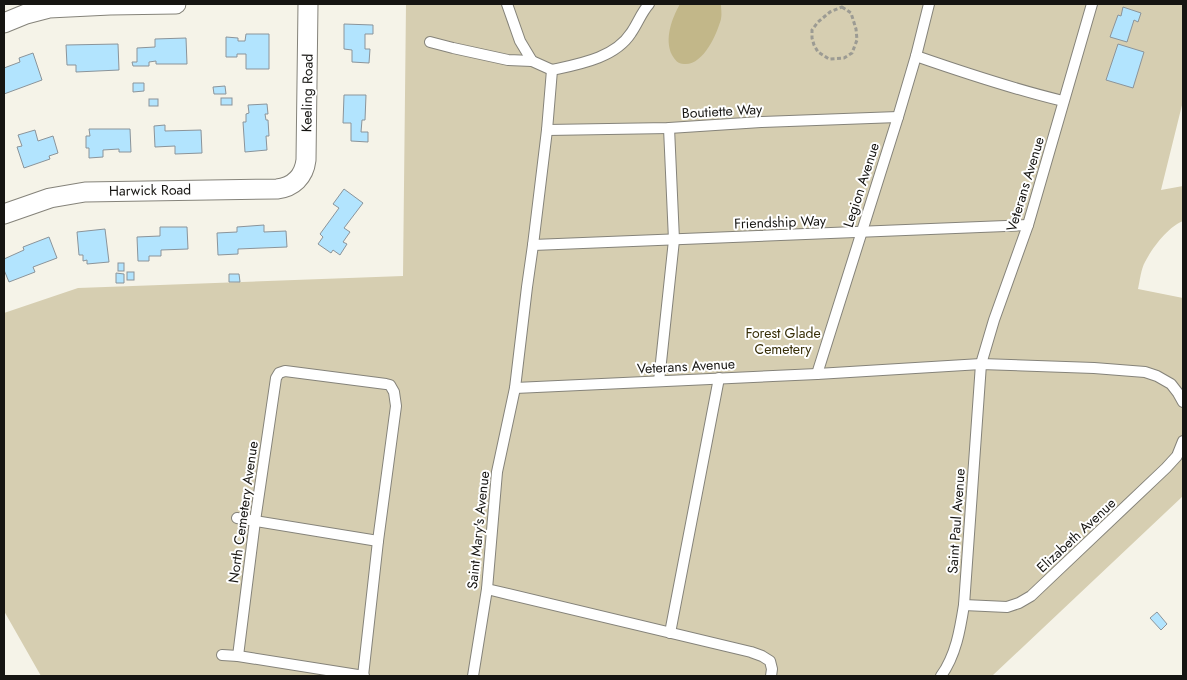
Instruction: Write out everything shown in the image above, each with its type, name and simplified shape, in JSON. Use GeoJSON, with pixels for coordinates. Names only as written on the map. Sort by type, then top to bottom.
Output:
{"type":"FeatureCollection","features":[{"type":"Feature","properties":{"kind":"street"},"geometry":{"type":"LineString","coordinates":[[4,23],[49,6],[176,4]]}},
{"type":"Feature","properties":{"kind":"street","name":"Keeling Road"},"geometry":{"type":"LineString","coordinates":[[297,180],[304,169],[306,160],[308,4]]}},
{"type":"Feature","properties":{"kind":"street","name":"Harwick Road"},"geometry":{"type":"LineString","coordinates":[[4,214],[50,198],[85,192],[277,189],[286,187],[297,180]]}},
{"type":"Feature","properties":{"kind":"lane"},"geometry":{"type":"LineString","coordinates":[[507,4],[520,41],[532,62]]}},
{"type":"Feature","properties":{"kind":"lane"},"geometry":{"type":"LineString","coordinates":[[430,42],[508,60],[532,62],[552,70],[586,62],[616,48],[631,34],[643,10],[649,4]]}},
{"type":"Feature","properties":{"kind":"lane","name":"Legion Avenue"},"geometry":{"type":"LineString","coordinates":[[817,374],[898,117],[929,4]]}},
{"type":"Feature","properties":{"kind":"lane","name":"Veterans Avenue"},"geometry":{"type":"LineString","coordinates":[[514,388],[817,374],[981,364],[994,320],[1028,224],[1092,4]]}},
{"type":"Feature","properties":{"kind":"lane"},"geometry":{"type":"LineString","coordinates":[[916,56],[994,83],[1063,101]]}},
{"type":"Feature","properties":{"kind":"lane"},"geometry":{"type":"LineString","coordinates":[[514,388],[547,130],[552,70]]}},
{"type":"Feature","properties":{"kind":"lane","name":"Boutiette Way"},"geometry":{"type":"LineString","coordinates":[[547,130],[669,128],[761,122],[898,117]]}},
{"type":"Feature","properties":{"kind":"lane"},"geometry":{"type":"LineString","coordinates":[[659,381],[674,240],[669,128]]}},
{"type":"Feature","properties":{"kind":"lane","name":"Friendship Way"},"geometry":{"type":"LineString","coordinates":[[533,246],[1028,224]]}},
{"type":"Feature","properties":{"kind":"lane"},"geometry":{"type":"LineString","coordinates":[[981,364],[1094,368],[1144,372],[1158,376],[1171,384],[1183,402]]}},
{"type":"Feature","properties":{"kind":"lane","name":"Saint Paul Avenue"},"geometry":{"type":"LineString","coordinates":[[941,676],[954,652],[964,605],[981,364]]}},
{"type":"Feature","properties":{"kind":"lane","name":"North Cemetery Avenue"},"geometry":{"type":"LineString","coordinates":[[238,656],[255,521],[276,378],[279,372],[285,371],[390,385],[394,392],[396,406],[378,540]]}},
{"type":"Feature","properties":{"kind":"lane"},"geometry":{"type":"LineString","coordinates":[[670,633],[719,378]]}},
{"type":"Feature","properties":{"kind":"lane","name":"Saint Mary's Avenue"},"geometry":{"type":"LineString","coordinates":[[473,676],[486,589],[497,472],[514,388]]}},
{"type":"Feature","properties":{"kind":"lane","name":"Elizabeth Avenue"},"geometry":{"type":"LineString","coordinates":[[964,605],[1007,606],[1019,603],[1031,596],[1166,468],[1177,456],[1183,441]]}},
{"type":"Feature","properties":{"kind":"lane"},"geometry":{"type":"LineString","coordinates":[[222,655],[364,676],[378,540],[237,518]]}},
{"type":"Feature","properties":{"kind":"lane"},"geometry":{"type":"LineString","coordinates":[[486,589],[751,652],[770,661],[771,676]]}},
{"type":"Feature","properties":{"kind":"path"},"geometry":{"type":"LineString","coordinates":[[842,6],[851,13],[857,40],[852,52],[844,58],[829,59],[818,52],[812,38],[812,30],[830,12],[842,6]]}},
{"type":"Feature","properties":{"kind":"green space","name":"Forest Glade Cemetery"},"geometry":{"type":"Polygon","coordinates":[[[406,4],[1183,4],[1183,101],[1161,190],[1183,186],[1183,221],[1167,232],[1152,250],[1142,268],[1138,289],[1183,298],[1183,496],[992,676],[41,676],[4,611],[4,313],[78,288],[403,276],[406,4]]]}},
{"type":"Feature","properties":{"kind":"shaded area"},"geometry":{"type":"Polygon","coordinates":[[[680,4],[721,4],[721,19],[713,40],[703,55],[697,60],[684,64],[678,62],[673,57],[669,42],[670,29],[680,4]]]}},
{"type":"Feature","properties":{"kind":"building"},"geometry":{"type":"Polygon","coordinates":[[[1123,7],[1141,13],[1138,22],[1134,20],[1127,42],[1110,37],[1118,15],[1121,16],[1123,7]]]}},
{"type":"Feature","properties":{"kind":"building"},"geometry":{"type":"Polygon","coordinates":[[[344,24],[373,25],[373,34],[365,34],[365,49],[370,49],[369,63],[352,62],[352,50],[344,49],[344,24]]]}},
{"type":"Feature","properties":{"kind":"building"},"geometry":{"type":"Polygon","coordinates":[[[246,34],[269,34],[269,69],[246,69],[246,54],[237,54],[237,57],[226,57],[226,37],[245,41],[246,34]]]}},
{"type":"Feature","properties":{"kind":"building"},"geometry":{"type":"Polygon","coordinates":[[[186,38],[187,64],[156,64],[156,61],[149,62],[149,66],[133,66],[132,62],[137,62],[137,48],[155,47],[155,39],[186,38]]]}},
{"type":"Feature","properties":{"kind":"building"},"geometry":{"type":"Polygon","coordinates":[[[118,44],[119,70],[76,72],[76,65],[67,65],[66,45],[118,44]]]}},
{"type":"Feature","properties":{"kind":"building"},"geometry":{"type":"Polygon","coordinates":[[[1118,44],[1144,52],[1133,88],[1106,80],[1118,44]]]}},
{"type":"Feature","properties":{"kind":"building"},"geometry":{"type":"Polygon","coordinates":[[[33,53],[42,80],[4,94],[4,68],[20,62],[19,58],[33,53]]]}},
{"type":"Feature","properties":{"kind":"building"},"geometry":{"type":"Polygon","coordinates":[[[133,83],[144,83],[144,91],[133,92],[133,83]]]}},
{"type":"Feature","properties":{"kind":"building"},"geometry":{"type":"Polygon","coordinates":[[[225,86],[226,94],[214,94],[213,87],[225,86]]]}},
{"type":"Feature","properties":{"kind":"building"},"geometry":{"type":"Polygon","coordinates":[[[344,95],[366,95],[365,120],[362,120],[361,132],[368,132],[368,142],[351,141],[351,123],[343,123],[344,95]]]}},
{"type":"Feature","properties":{"kind":"building"},"geometry":{"type":"Polygon","coordinates":[[[221,98],[232,98],[232,105],[221,105],[221,98]]]}},
{"type":"Feature","properties":{"kind":"building"},"geometry":{"type":"Polygon","coordinates":[[[149,99],[158,99],[158,106],[149,106],[149,99]]]}},
{"type":"Feature","properties":{"kind":"building"},"geometry":{"type":"Polygon","coordinates":[[[267,104],[268,114],[265,114],[266,120],[268,120],[269,136],[266,136],[267,150],[245,152],[243,122],[246,122],[246,114],[249,113],[248,105],[267,104]]]}},
{"type":"Feature","properties":{"kind":"building"},"geometry":{"type":"Polygon","coordinates":[[[165,125],[165,131],[201,130],[202,153],[175,154],[175,146],[155,147],[154,126],[165,125]]]}},
{"type":"Feature","properties":{"kind":"building"},"geometry":{"type":"Polygon","coordinates":[[[89,129],[130,129],[131,152],[119,152],[119,149],[103,150],[103,157],[89,158],[89,148],[86,148],[86,136],[90,136],[89,129]]]}},
{"type":"Feature","properties":{"kind":"building"},"geometry":{"type":"Polygon","coordinates":[[[35,130],[38,141],[53,136],[58,153],[49,156],[50,159],[24,168],[17,147],[22,146],[18,135],[35,130]]]}},
{"type":"Feature","properties":{"kind":"building"},"geometry":{"type":"Polygon","coordinates":[[[344,189],[363,203],[344,228],[350,232],[343,242],[347,244],[340,255],[333,250],[331,253],[318,244],[323,237],[320,234],[339,208],[333,204],[344,189]]]}},
{"type":"Feature","properties":{"kind":"building"},"geometry":{"type":"Polygon","coordinates":[[[264,225],[264,232],[286,231],[287,247],[238,249],[238,254],[218,255],[217,233],[237,232],[237,227],[264,225]]]}},
{"type":"Feature","properties":{"kind":"building"},"geometry":{"type":"Polygon","coordinates":[[[160,227],[187,227],[188,249],[161,250],[161,256],[149,256],[149,261],[138,261],[137,237],[160,236],[160,227]]]}},
{"type":"Feature","properties":{"kind":"building"},"geometry":{"type":"Polygon","coordinates":[[[105,229],[109,262],[87,264],[87,260],[83,261],[83,255],[79,255],[77,232],[105,229]]]}},
{"type":"Feature","properties":{"kind":"building"},"geometry":{"type":"Polygon","coordinates":[[[49,237],[57,258],[33,267],[35,272],[9,282],[4,270],[4,259],[24,250],[23,247],[49,237]]]}},
{"type":"Feature","properties":{"kind":"building"},"geometry":{"type":"Polygon","coordinates":[[[118,263],[124,263],[124,271],[118,271],[118,263]]]}},
{"type":"Feature","properties":{"kind":"building"},"geometry":{"type":"Polygon","coordinates":[[[127,272],[134,272],[134,280],[127,280],[127,272]]]}},
{"type":"Feature","properties":{"kind":"building"},"geometry":{"type":"Polygon","coordinates":[[[116,273],[124,274],[124,283],[116,283],[116,273]]]}},
{"type":"Feature","properties":{"kind":"building"},"geometry":{"type":"Polygon","coordinates":[[[229,274],[239,274],[240,282],[229,282],[229,274]]]}},
{"type":"Feature","properties":{"kind":"building"},"geometry":{"type":"Polygon","coordinates":[[[1157,612],[1167,624],[1161,630],[1150,618],[1157,612]]]}}]}
